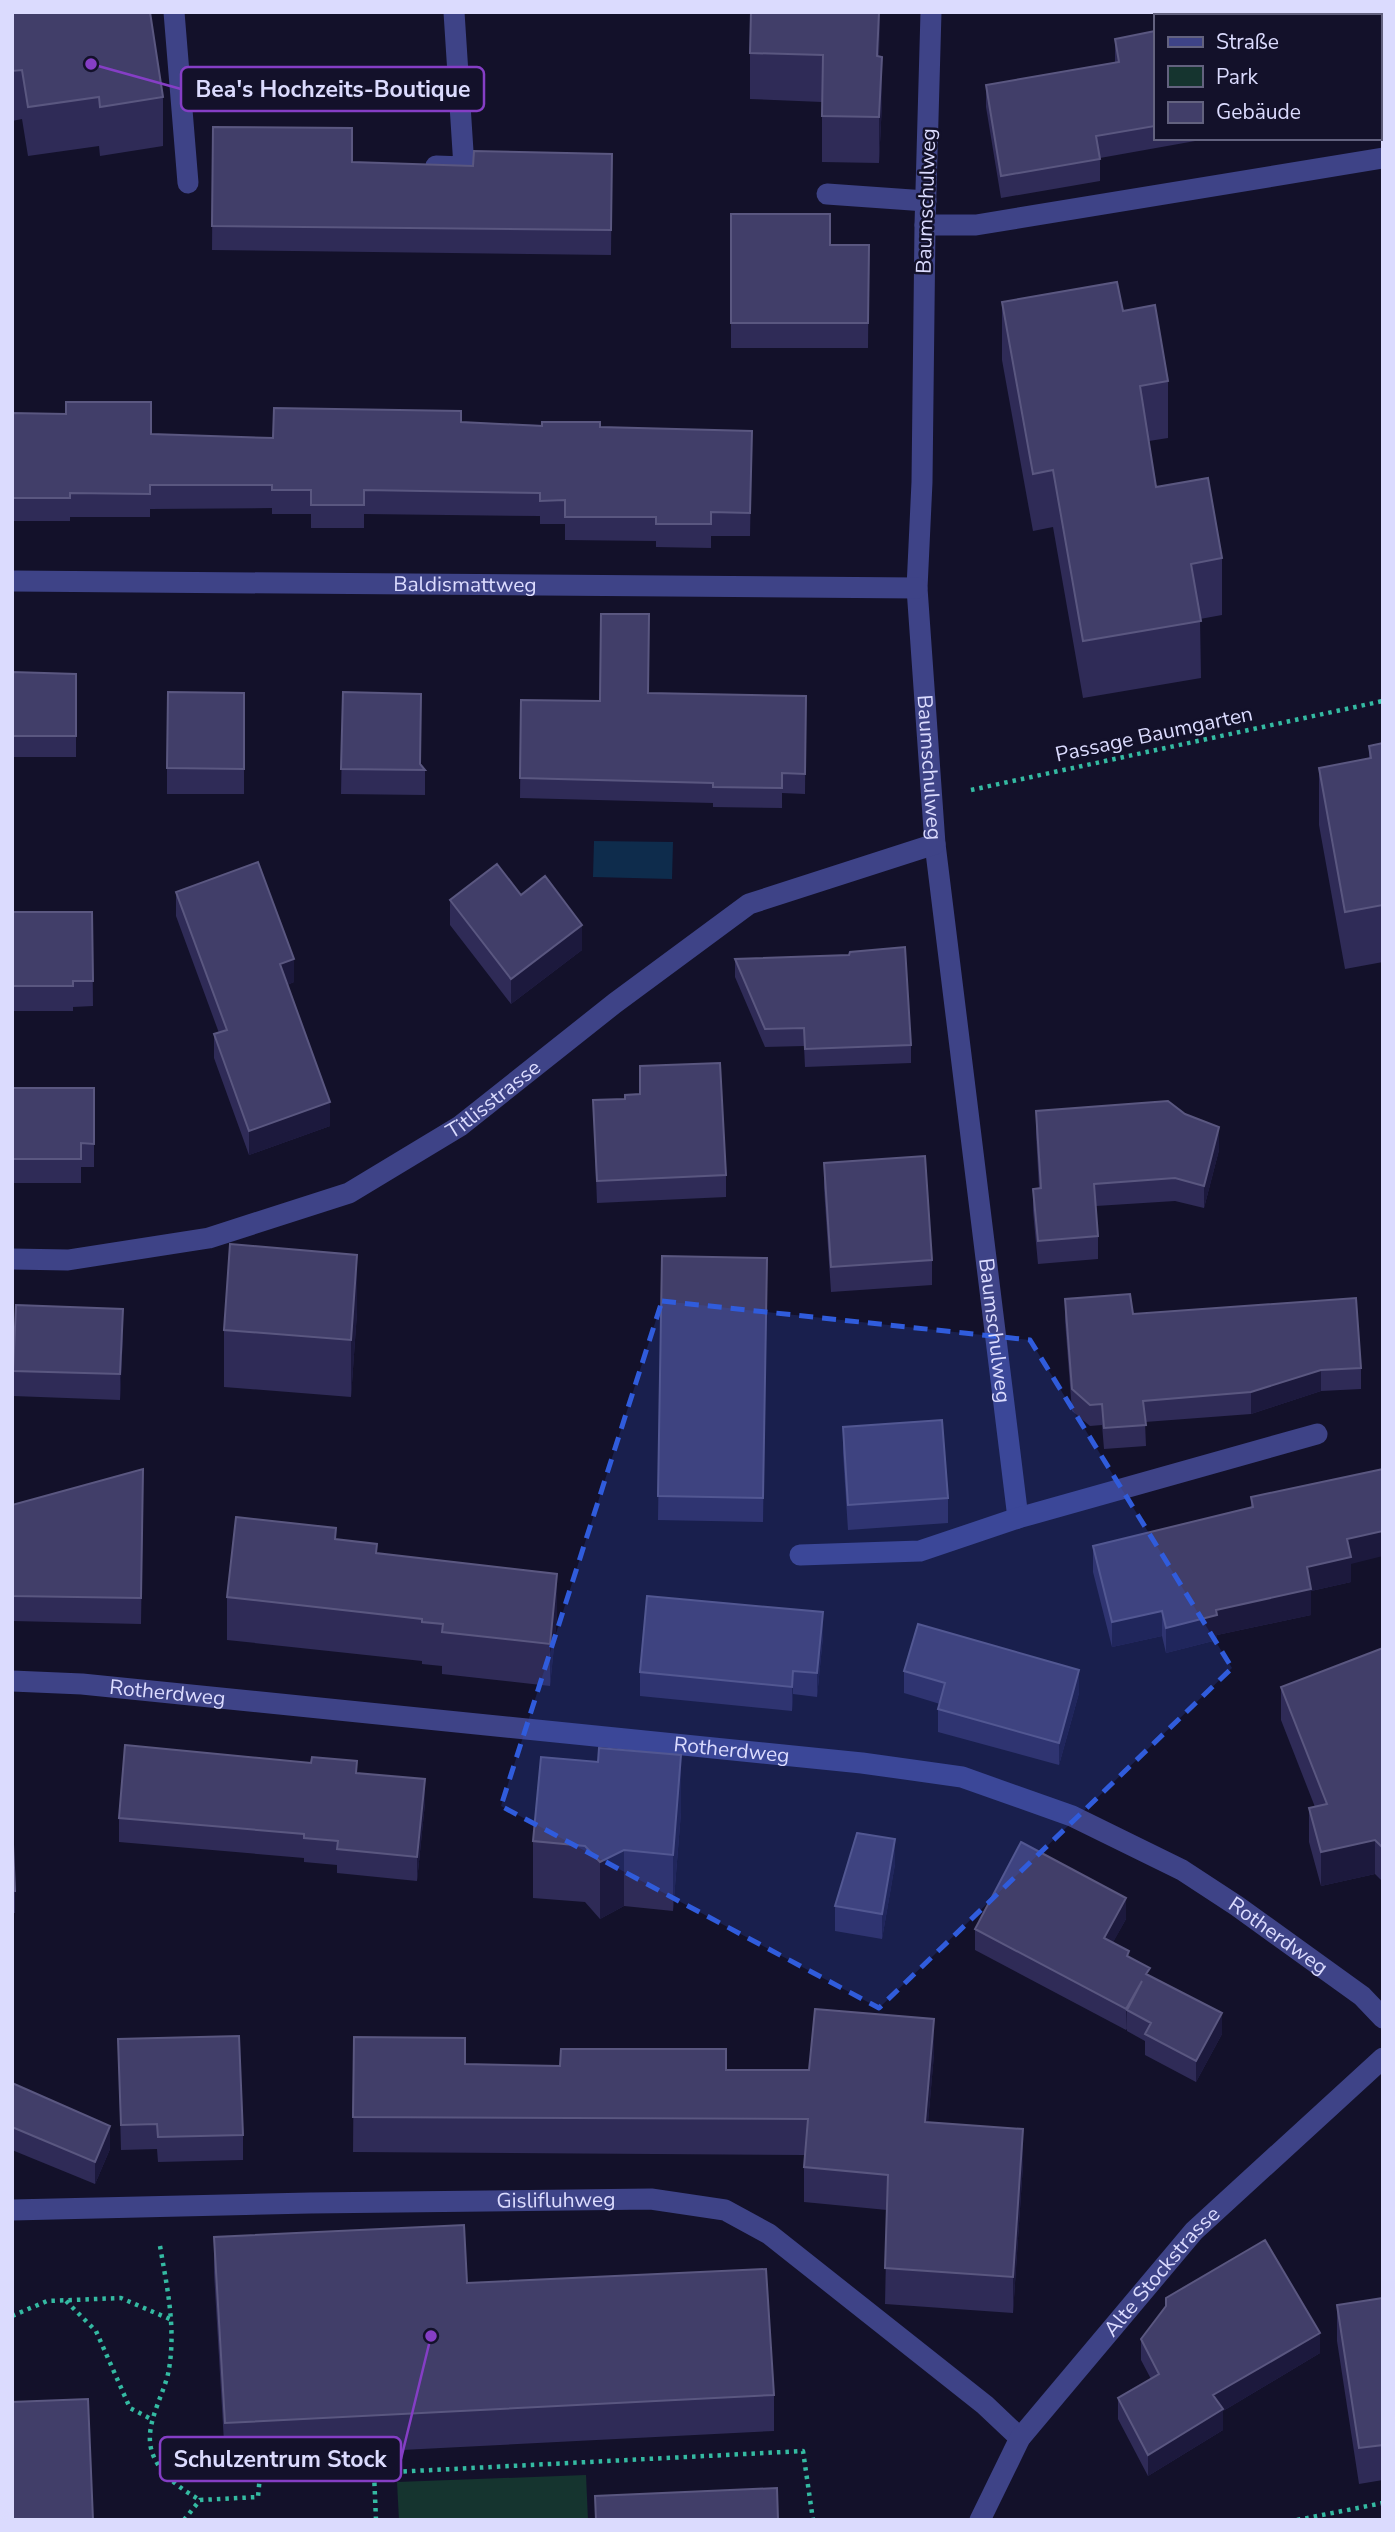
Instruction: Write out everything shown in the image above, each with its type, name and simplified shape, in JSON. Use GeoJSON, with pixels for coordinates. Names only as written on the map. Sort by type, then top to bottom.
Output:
{"type":"FeatureCollection","features":[{"type":"Feature","properties":{"kind":"street"},"geometry":{"type":"LineString","coordinates":[[174,12],[188,183]]}},
{"type":"Feature","properties":{"kind":"street"},"geometry":{"type":"LineString","coordinates":[[414,166],[464,167],[454,12]]}},
{"type":"Feature","properties":{"kind":"street","name":"Baumschulweg"},"geometry":{"type":"LineString","coordinates":[[931,12],[922,482],[917,588],[935,844],[1018,1518]]}},
{"type":"Feature","properties":{"kind":"street"},"geometry":{"type":"LineString","coordinates":[[925,225],[976,225],[1383,158]]}},
{"type":"Feature","properties":{"kind":"street"},"geometry":{"type":"LineString","coordinates":[[827,194],[926,201]]}},
{"type":"Feature","properties":{"kind":"street","name":"Baldismattweg"},"geometry":{"type":"LineString","coordinates":[[12,581],[917,588]]}},
{"type":"Feature","properties":{"kind":"street","name":"Titlisstrasse"},"geometry":{"type":"LineString","coordinates":[[12,1259],[68,1260],[209,1238],[349,1193],[460,1126],[615,1003],[749,904],[935,844]]}},
{"type":"Feature","properties":{"kind":"street"},"geometry":{"type":"LineString","coordinates":[[800,1555],[920,1551],[1018,1518],[1317,1434]]}},
{"type":"Feature","properties":{"kind":"street","name":"Rotherdweg"},"geometry":{"type":"LineString","coordinates":[[12,1681],[82,1684],[862,1763],[962,1777],[1072,1816],[1182,1870],[1283,1937],[1362,1996],[1383,2018]]}},
{"type":"Feature","properties":{"kind":"street","name":"Alte Stockstrasse"},"geometry":{"type":"LineString","coordinates":[[979,2520],[1020,2438],[1194,2231],[1383,2058]]}},
{"type":"Feature","properties":{"kind":"street","name":"Gislifluhweg"},"geometry":{"type":"LineString","coordinates":[[12,2210],[651,2199],[725,2210],[769,2234],[985,2405],[1020,2438]]}},
{"type":"Feature","properties":{"kind":"path","name":"Passage Baumgarten"},"geometry":{"type":"LineString","coordinates":[[932,798],[1383,701]]}},
{"type":"Feature","properties":{"kind":"path"},"geometry":{"type":"LineString","coordinates":[[154,2207],[172,2320],[169,2370],[153,2420],[151,2452],[173,2483],[200,2500],[258,2497],[261,2475],[374,2473],[803,2451],[813,2520]]}},
{"type":"Feature","properties":{"kind":"path"},"geometry":{"type":"LineString","coordinates":[[12,2316],[47,2301],[121,2298],[172,2320]]}},
{"type":"Feature","properties":{"kind":"path"},"geometry":{"type":"LineString","coordinates":[[66,2301],[96,2331],[130,2408],[153,2420]]}},
{"type":"Feature","properties":{"kind":"path"},"geometry":{"type":"LineString","coordinates":[[374,2473],[376,2520]]}},
{"type":"Feature","properties":{"kind":"path"},"geometry":{"type":"LineString","coordinates":[[184,2520],[200,2500]]}},
{"type":"Feature","properties":{"kind":"path"},"geometry":{"type":"LineString","coordinates":[[1297,2520],[1383,2503]]}},
{"type":"Feature","properties":{"kind":"highlighted area"},"geometry":{"type":"Polygon","coordinates":[[[662,1301],[1030,1340],[1232,1668],[879,2008],[501,1806],[662,1301]]]}},
{"type":"Feature","properties":{"kind":"green space"},"geometry":{"type":"Polygon","coordinates":[[[586,2475],[588,2520],[399,2520],[397,2482],[586,2475]]]}},
{"type":"Feature","properties":{"kind":"water"},"geometry":{"type":"Polygon","coordinates":[[[594,841],[673,842],[672,879],[593,877],[594,841]]]}},
{"type":"Feature","properties":{"kind":"building"},"geometry":{"type":"Polygon","coordinates":[[[13,12],[150,12],[163,97],[100,107],[99,97],[28,107],[22,70],[12,71],[13,12]]]}},
{"type":"Feature","properties":{"kind":"building"},"geometry":{"type":"Polygon","coordinates":[[[751,12],[879,12],[877,56],[882,57],[879,117],[822,116],[823,55],[750,53],[751,12]]]}},
{"type":"Feature","properties":{"kind":"building"},"geometry":{"type":"Polygon","coordinates":[[[1383,12],[1383,84],[1381,14],[1322,14],[1383,12]]]}},
{"type":"Feature","properties":{"kind":"building"},"geometry":{"type":"Polygon","coordinates":[[[1154,31],[1154,126],[1096,136],[1100,159],[1001,176],[986,85],[1119,62],[1115,39],[1154,31]]]}},
{"type":"Feature","properties":{"kind":"building"},"geometry":{"type":"Polygon","coordinates":[[[213,127],[352,128],[352,162],[473,166],[474,151],[612,154],[611,230],[212,226],[213,127]]]}},
{"type":"Feature","properties":{"kind":"building"},"geometry":{"type":"Polygon","coordinates":[[[731,214],[830,214],[830,245],[869,245],[868,323],[731,323],[731,214]]]}},
{"type":"Feature","properties":{"kind":"building"},"geometry":{"type":"Polygon","coordinates":[[[1117,282],[1123,311],[1155,305],[1168,381],[1140,386],[1156,487],[1208,478],[1222,558],[1191,564],[1201,621],[1083,641],[1053,470],[1033,474],[1002,302],[1117,282]]]}},
{"type":"Feature","properties":{"kind":"building"},"geometry":{"type":"Polygon","coordinates":[[[66,402],[151,402],[151,434],[273,438],[274,408],[461,411],[461,422],[542,426],[542,422],[600,422],[600,427],[752,431],[750,513],[711,512],[711,524],[656,524],[656,517],[565,517],[565,500],[540,501],[540,493],[364,490],[364,505],[311,505],[311,490],[272,490],[272,485],[150,485],[150,494],[70,493],[70,498],[12,498],[12,413],[66,414],[66,402]]]}},
{"type":"Feature","properties":{"kind":"building"},"geometry":{"type":"Polygon","coordinates":[[[601,614],[649,614],[648,693],[806,696],[805,774],[782,773],[782,788],[713,787],[713,783],[520,778],[521,700],[600,701],[601,614]]]}},
{"type":"Feature","properties":{"kind":"building"},"geometry":{"type":"Polygon","coordinates":[[[12,672],[76,674],[76,736],[12,736],[12,672]]]}},
{"type":"Feature","properties":{"kind":"building"},"geometry":{"type":"Polygon","coordinates":[[[168,692],[244,693],[244,769],[167,768],[168,692]]]}},
{"type":"Feature","properties":{"kind":"building"},"geometry":{"type":"Polygon","coordinates":[[[343,692],[421,694],[420,764],[425,770],[341,769],[343,692]]]}},
{"type":"Feature","properties":{"kind":"building"},"geometry":{"type":"Polygon","coordinates":[[[1383,743],[1383,905],[1345,912],[1319,768],[1371,758],[1369,746],[1383,743]]]}},
{"type":"Feature","properties":{"kind":"building"},"geometry":{"type":"Polygon","coordinates":[[[258,862],[294,959],[280,964],[330,1102],[249,1131],[214,1034],[227,1030],[176,892],[258,862]]]}},
{"type":"Feature","properties":{"kind":"building"},"geometry":{"type":"Polygon","coordinates":[[[497,864],[521,895],[545,876],[582,925],[511,979],[450,900],[497,864]]]}},
{"type":"Feature","properties":{"kind":"building"},"geometry":{"type":"Polygon","coordinates":[[[12,912],[92,912],[93,981],[73,981],[73,986],[12,986],[12,912]]]}},
{"type":"Feature","properties":{"kind":"building"},"geometry":{"type":"Polygon","coordinates":[[[905,947],[911,1045],[805,1049],[804,1028],[765,1029],[735,959],[849,955],[850,952],[905,947]]]}},
{"type":"Feature","properties":{"kind":"building"},"geometry":{"type":"Polygon","coordinates":[[[720,1063],[726,1175],[597,1181],[593,1100],[625,1099],[625,1095],[640,1094],[640,1066],[720,1063]]]}},
{"type":"Feature","properties":{"kind":"building"},"geometry":{"type":"Polygon","coordinates":[[[12,1088],[94,1088],[94,1144],[81,1143],[81,1159],[12,1159],[12,1088]]]}},
{"type":"Feature","properties":{"kind":"building"},"geometry":{"type":"Polygon","coordinates":[[[1168,1101],[1185,1114],[1219,1127],[1204,1186],[1175,1178],[1094,1184],[1098,1236],[1038,1241],[1033,1189],[1041,1188],[1036,1111],[1168,1101]]]}},
{"type":"Feature","properties":{"kind":"building"},"geometry":{"type":"Polygon","coordinates":[[[925,1156],[932,1260],[831,1267],[824,1163],[925,1156]]]}},
{"type":"Feature","properties":{"kind":"building"},"geometry":{"type":"Polygon","coordinates":[[[230,1244],[357,1255],[351,1340],[224,1330],[230,1244]]]}},
{"type":"Feature","properties":{"kind":"building"},"geometry":{"type":"Polygon","coordinates":[[[662,1256],[767,1258],[763,1498],[658,1496],[662,1256]]]}},
{"type":"Feature","properties":{"kind":"building"},"geometry":{"type":"Polygon","coordinates":[[[1130,1294],[1133,1314],[1356,1298],[1361,1368],[1321,1370],[1251,1392],[1143,1401],[1146,1425],[1104,1428],[1102,1404],[1090,1405],[1072,1389],[1065,1299],[1130,1294]]]}},
{"type":"Feature","properties":{"kind":"building"},"geometry":{"type":"Polygon","coordinates":[[[16,1305],[123,1309],[120,1374],[13,1371],[16,1305]]]}},
{"type":"Feature","properties":{"kind":"building"},"geometry":{"type":"Polygon","coordinates":[[[942,1420],[948,1498],[848,1505],[843,1427],[942,1420]]]}},
{"type":"Feature","properties":{"kind":"building"},"geometry":{"type":"Polygon","coordinates":[[[143,1469],[141,1598],[12,1596],[12,1505],[143,1469]]]}},
{"type":"Feature","properties":{"kind":"building"},"geometry":{"type":"Polygon","coordinates":[[[1383,1469],[1383,1531],[1347,1539],[1351,1557],[1307,1567],[1311,1589],[1216,1610],[1217,1615],[1166,1628],[1162,1611],[1112,1622],[1093,1546],[1253,1507],[1251,1497],[1383,1469]]]}},
{"type":"Feature","properties":{"kind":"building"},"geometry":{"type":"Polygon","coordinates":[[[236,1517],[336,1528],[335,1539],[377,1544],[376,1553],[557,1574],[550,1644],[442,1632],[443,1624],[422,1622],[422,1619],[227,1597],[236,1517]]]}},
{"type":"Feature","properties":{"kind":"building"},"geometry":{"type":"Polygon","coordinates":[[[647,1596],[823,1612],[817,1673],[793,1671],[792,1687],[640,1672],[647,1596]]]}},
{"type":"Feature","properties":{"kind":"building"},"geometry":{"type":"Polygon","coordinates":[[[918,1624],[1079,1670],[1059,1743],[938,1709],[945,1683],[904,1671],[918,1624]]]}},
{"type":"Feature","properties":{"kind":"building"},"geometry":{"type":"Polygon","coordinates":[[[1383,1648],[1383,1848],[1375,1840],[1321,1852],[1309,1808],[1327,1804],[1281,1687],[1383,1648]]]}},
{"type":"Feature","properties":{"kind":"building"},"geometry":{"type":"Polygon","coordinates":[[[125,1745],[311,1763],[312,1757],[357,1761],[356,1773],[425,1779],[417,1857],[337,1849],[338,1841],[304,1838],[304,1834],[119,1818],[125,1745]]]}},
{"type":"Feature","properties":{"kind":"building"},"geometry":{"type":"Polygon","coordinates":[[[599,1748],[681,1755],[673,1855],[624,1850],[600,1862],[585,1846],[533,1841],[541,1757],[598,1762],[599,1748]]]}},
{"type":"Feature","properties":{"kind":"building"},"geometry":{"type":"Polygon","coordinates":[[[12,1821],[15,1891],[12,1891],[12,1821]]]}},
{"type":"Feature","properties":{"kind":"building"},"geometry":{"type":"Polygon","coordinates":[[[857,1833],[895,1839],[882,1914],[835,1906],[857,1833]]]}},
{"type":"Feature","properties":{"kind":"building"},"geometry":{"type":"Polygon","coordinates":[[[1021,1842],[1126,1898],[1104,1938],[1129,1951],[1127,1956],[1150,1968],[1146,1974],[1222,2013],[1196,2061],[1145,2034],[1151,2023],[1127,2010],[1142,1981],[1126,2009],[975,1929],[1021,1842]]]}},
{"type":"Feature","properties":{"kind":"building"},"geometry":{"type":"Polygon","coordinates":[[[815,2009],[934,2019],[925,2122],[1023,2129],[1013,2277],[885,2268],[888,2175],[804,2167],[808,2119],[353,2117],[354,2037],[465,2038],[465,2064],[560,2066],[561,2049],[726,2049],[726,2070],[809,2070],[815,2009]]]}},
{"type":"Feature","properties":{"kind":"building"},"geometry":{"type":"Polygon","coordinates":[[[239,2036],[243,2135],[158,2137],[157,2124],[121,2125],[118,2039],[239,2036]]]}},
{"type":"Feature","properties":{"kind":"building"},"geometry":{"type":"Polygon","coordinates":[[[12,2083],[110,2126],[95,2162],[12,2127],[12,2083]]]}},
{"type":"Feature","properties":{"kind":"building"},"geometry":{"type":"Polygon","coordinates":[[[464,2225],[467,2283],[766,2269],[774,2395],[225,2423],[214,2237],[464,2225]]]}},
{"type":"Feature","properties":{"kind":"building"},"geometry":{"type":"Polygon","coordinates":[[[1265,2240],[1320,2333],[1213,2395],[1223,2409],[1148,2455],[1118,2398],[1159,2374],[1141,2339],[1166,2306],[1166,2298],[1265,2240]]]}},
{"type":"Feature","properties":{"kind":"building"},"geometry":{"type":"Polygon","coordinates":[[[1383,2298],[1383,2445],[1359,2448],[1337,2305],[1383,2298]]]}},
{"type":"Feature","properties":{"kind":"building"},"geometry":{"type":"Polygon","coordinates":[[[88,2399],[93,2520],[12,2520],[12,2402],[88,2399]]]}},
{"type":"Feature","properties":{"kind":"building"},"geometry":{"type":"Polygon","coordinates":[[[777,2488],[778,2520],[596,2520],[595,2496],[777,2488]]]}},
{"type":"Feature","properties":{"kind":"place","name":"Bea's Hochzeits-Boutique"},"geometry":{"type":"Point","coordinates":[91,64]}},
{"type":"Feature","properties":{"kind":"place","name":"Schulzentrum Stock"},"geometry":{"type":"Point","coordinates":[431,2336]}}]}
